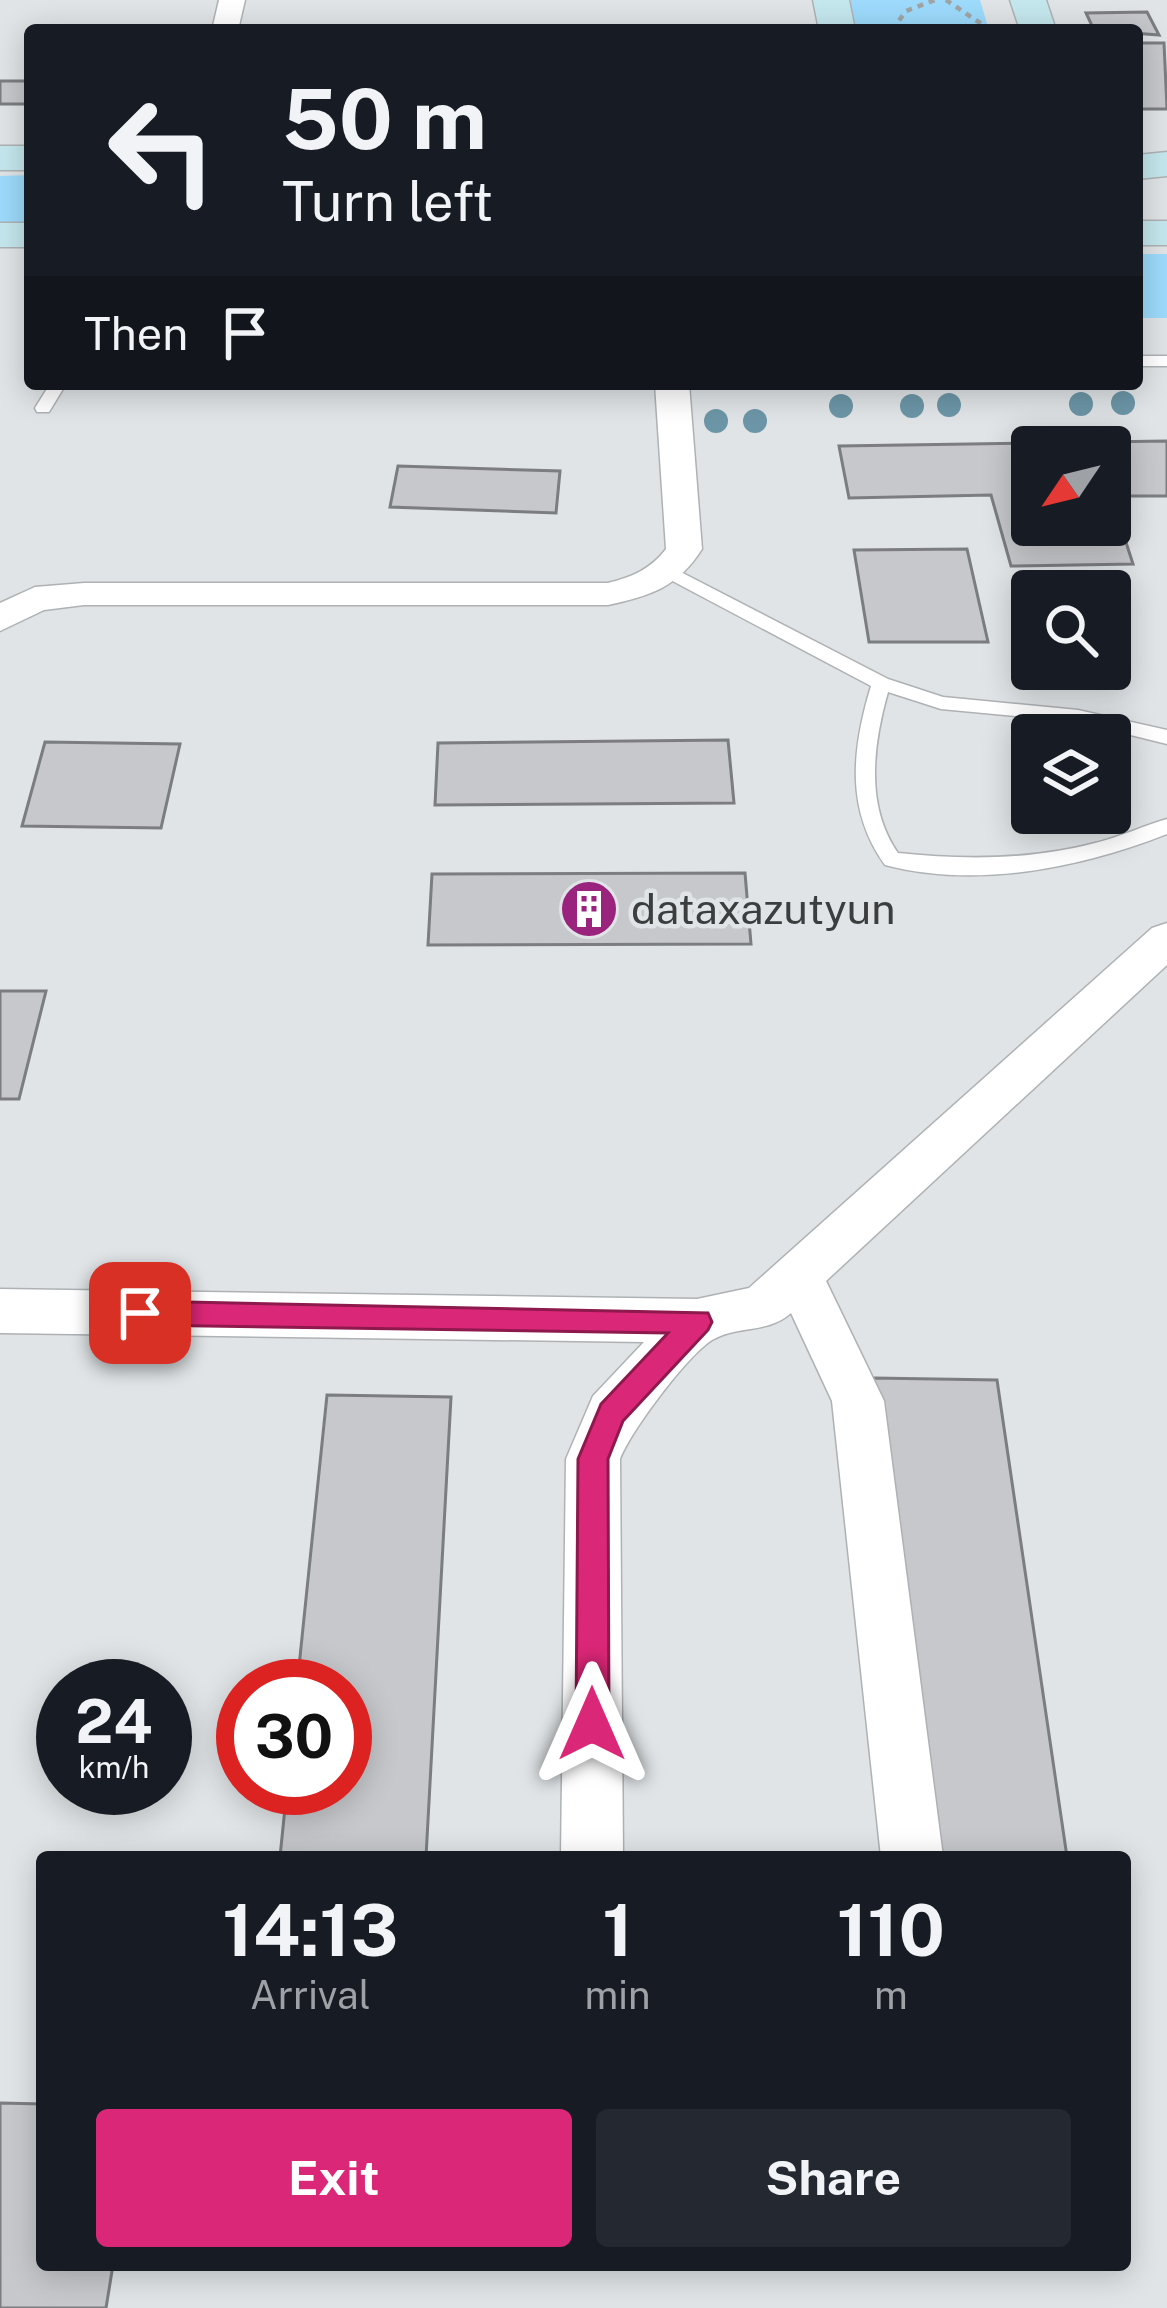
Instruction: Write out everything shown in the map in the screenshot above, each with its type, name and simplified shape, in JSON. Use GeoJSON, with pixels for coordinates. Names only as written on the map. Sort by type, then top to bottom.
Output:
{"type":"FeatureCollection","features":[{"type":"Feature","properties":{"kind":"street"},"geometry":{"type":"LineString","coordinates":[[0,620],[35,599],[84,594],[608,594],[671,573],[684,549],[672,390]]}},
{"type":"Feature","properties":{"kind":"street"},"geometry":{"type":"LineString","coordinates":[[0,1311],[698,1322],[763,1307],[1167,939]]}},
{"type":"Feature","properties":{"kind":"street"},"geometry":{"type":"LineString","coordinates":[[797,1273],[859,1401],[911,1851]]}},
{"type":"Feature","properties":{"kind":"street"},"geometry":{"type":"LineString","coordinates":[[592,1851],[593,1459],[612,1413],[698,1322]]}},
{"type":"Feature","properties":{"kind":"lane"},"geometry":{"type":"LineString","coordinates":[[43,408],[54,390]]}},
{"type":"Feature","properties":{"kind":"lane"},"geometry":{"type":"LineString","coordinates":[[671,573],[881,683],[941,703],[1078,716],[1167,737]]}},
{"type":"Feature","properties":{"kind":"lane"},"geometry":{"type":"LineString","coordinates":[[881,683],[865,733],[865,758],[876,843],[892,860],[1040,865],[1135,840],[1167,826]]}},
{"type":"Feature","properties":{"kind":"path"},"geometry":{"type":"LineString","coordinates":[[896,24],[906,11],[934,0]]}},
{"type":"Feature","properties":{"kind":"path"},"geometry":{"type":"LineString","coordinates":[[946,0],[981,24]]}},
{"type":"Feature","properties":{"kind":"shaded area"},"geometry":{"type":"Polygon","coordinates":[[[849,0],[980,0],[987,24],[854,24],[849,0]]]}},
{"type":"Feature","properties":{"kind":"shaded area"},"geometry":{"type":"Polygon","coordinates":[[[24,175],[24,223],[0,224],[0,176],[24,175]]]}},
{"type":"Feature","properties":{"kind":"shaded area"},"geometry":{"type":"Polygon","coordinates":[[[1143,254],[1167,254],[1167,318],[1143,318],[1143,254]]]}},
{"type":"Feature","properties":{"kind":"building"},"geometry":{"type":"Polygon","coordinates":[[[1147,12],[1159,35],[1143,34],[1143,24],[1091,24],[1086,13],[1147,12]]]}},
{"type":"Feature","properties":{"kind":"building"},"geometry":{"type":"Polygon","coordinates":[[[1143,43],[1164,43],[1167,109],[1143,109],[1143,43]]]}},
{"type":"Feature","properties":{"kind":"building"},"geometry":{"type":"Polygon","coordinates":[[[0,81],[24,81],[24,104],[0,104],[0,81]]]}},
{"type":"Feature","properties":{"kind":"building"},"geometry":{"type":"Polygon","coordinates":[[[1167,441],[1167,496],[1131,496],[1131,442],[1167,441]]]}},
{"type":"Feature","properties":{"kind":"building"},"geometry":{"type":"Polygon","coordinates":[[[1011,443],[1011,546],[1127,546],[1133,564],[1011,566],[991,495],[849,498],[839,446],[1011,443]]]}},
{"type":"Feature","properties":{"kind":"building"},"geometry":{"type":"Polygon","coordinates":[[[398,466],[560,471],[556,513],[390,507],[398,466]]]}},
{"type":"Feature","properties":{"kind":"building"},"geometry":{"type":"Polygon","coordinates":[[[967,549],[988,642],[869,642],[854,550],[967,549]]]}},
{"type":"Feature","properties":{"kind":"building"},"geometry":{"type":"Polygon","coordinates":[[[728,740],[734,803],[435,805],[438,743],[728,740]]]}},
{"type":"Feature","properties":{"kind":"building"},"geometry":{"type":"Polygon","coordinates":[[[45,742],[180,744],[161,828],[22,826],[45,742]]]}},
{"type":"Feature","properties":{"kind":"building","name":"dataxazutyun"},"geometry":{"type":"Polygon","coordinates":[[[745,873],[751,944],[428,945],[432,874],[745,873]]]}},
{"type":"Feature","properties":{"kind":"building"},"geometry":{"type":"Polygon","coordinates":[[[0,991],[46,991],[19,1099],[0,1099],[0,991]]]}},
{"type":"Feature","properties":{"kind":"building"},"geometry":{"type":"Polygon","coordinates":[[[873,1378],[997,1380],[1066,1851],[920,1851],[873,1378]]]}},
{"type":"Feature","properties":{"kind":"building"},"geometry":{"type":"Polygon","coordinates":[[[327,1395],[451,1397],[426,1851],[281,1851],[284,1815],[372,1815],[372,1659],[300,1659],[327,1395]]]}},
{"type":"Feature","properties":{"kind":"building"},"geometry":{"type":"Polygon","coordinates":[[[0,2103],[36,2104],[36,2271],[112,2271],[106,2308],[0,2308],[0,2103]]]}},
{"type":"Feature","properties":{"kind":"place","name":"dataxazutyun"},"geometry":{"type":"Point","coordinates":[589,909]}},
{"type":"Feature","properties":{"kind":"route"},"geometry":{"type":"LineString","coordinates":[[140,1313],[698,1322],[612,1413],[593,1459],[592,1724]]}}]}
